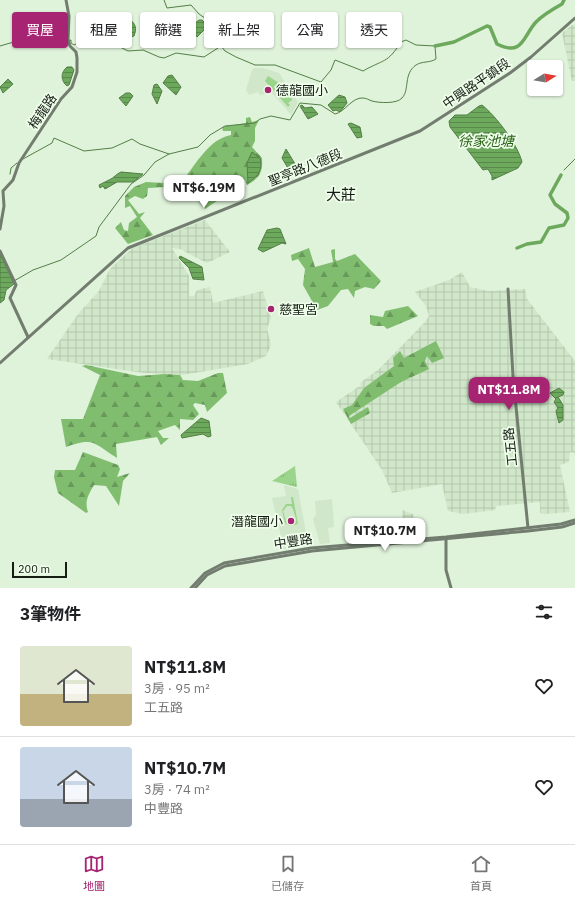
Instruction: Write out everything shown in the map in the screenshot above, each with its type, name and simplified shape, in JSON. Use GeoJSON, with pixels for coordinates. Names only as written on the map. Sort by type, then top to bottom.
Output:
{"type":"FeatureCollection","features":[{"type":"Feature","properties":{"kind":"street","name":"梅龍路"},"geometry":{"type":"LineString","coordinates":[[0,229],[4,206],[3,190],[13,180],[22,159],[61,99],[72,86],[77,72],[76,52],[68,41],[69,16],[66,0]]}},
{"type":"Feature","properties":{"kind":"street","name":"中興路平鎮段"},"geometry":{"type":"LineString","coordinates":[[443,118],[531,58],[575,18]]}},
{"type":"Feature","properties":{"kind":"street","name":"聖亭路八德段"},"geometry":{"type":"LineString","coordinates":[[0,363],[128,248],[403,139],[443,118]]}},
{"type":"Feature","properties":{"kind":"street"},"geometry":{"type":"LineString","coordinates":[[0,251],[16,285],[10,294],[10,298],[28,337]]}},
{"type":"Feature","properties":{"kind":"street","name":"工五路"},"geometry":{"type":"LineString","coordinates":[[508,289],[513,376],[528,530]]}},
{"type":"Feature","properties":{"kind":"street","name":"中豐路"},"geometry":{"type":"LineString","coordinates":[[195,588],[207,575],[225,566],[312,551],[446,540],[528,530],[575,522]]}},
{"type":"Feature","properties":{"kind":"street","name":"中豐路"},"geometry":{"type":"LineString","coordinates":[[191,588],[205,573],[224,563],[311,548],[528,530]]}},
{"type":"Feature","properties":{"kind":"street"},"geometry":{"type":"LineString","coordinates":[[446,540],[446,570],[451,588]]}},
{"type":"Feature","properties":{"kind":"shaded area"},"geometry":{"type":"Polygon","coordinates":[[[572,25],[575,25],[575,81],[572,81],[562,33],[572,25]]]}},
{"type":"Feature","properties":{"kind":"shaded area","name":"德龍國小"},"geometry":{"type":"Polygon","coordinates":[[[254,68],[263,68],[279,73],[298,102],[291,115],[272,93],[260,95],[258,92],[249,95],[246,90],[254,68]]]}},
{"type":"Feature","properties":{"kind":"shaded area"},"geometry":{"type":"Polygon","coordinates":[[[205,220],[230,252],[207,263],[180,249],[172,248],[189,276],[189,296],[194,296],[197,290],[210,287],[213,303],[263,291],[271,318],[267,328],[271,345],[266,356],[248,364],[182,375],[144,373],[47,359],[78,314],[99,291],[110,269],[126,254],[133,248],[205,220]]]}},
{"type":"Feature","properties":{"kind":"shaded area"},"geometry":{"type":"Polygon","coordinates":[[[462,272],[470,287],[489,291],[525,289],[527,299],[575,361],[575,453],[570,452],[569,462],[560,465],[570,512],[540,513],[540,502],[496,506],[495,510],[463,514],[448,511],[442,484],[392,493],[382,470],[336,402],[361,385],[360,383],[379,369],[425,322],[429,316],[426,306],[415,292],[449,280],[462,272]]]}},
{"type":"Feature","properties":{"kind":"shaded area","name":"潛龍國小"},"geometry":{"type":"Polygon","coordinates":[[[284,485],[298,489],[308,544],[284,549],[272,498],[286,496],[284,485]]]}},
{"type":"Feature","properties":{"kind":"shaded area"},"geometry":{"type":"Polygon","coordinates":[[[332,499],[334,527],[328,528],[330,543],[320,544],[313,519],[316,515],[315,501],[332,499]]]}},
{"type":"Feature","properties":{"kind":"shaded area"},"geometry":{"type":"Polygon","coordinates":[[[402,510],[413,514],[415,537],[410,537],[409,530],[404,531],[402,510]]]}},
{"type":"Feature","properties":{"kind":"green space"},"geometry":{"type":"Polygon","coordinates":[[[268,76],[289,92],[292,100],[288,103],[290,105],[288,107],[265,81],[268,76]]]}},
{"type":"Feature","properties":{"kind":"green space"},"geometry":{"type":"Polygon","coordinates":[[[250,117],[252,122],[259,120],[255,128],[255,141],[252,147],[262,158],[260,174],[255,180],[247,185],[244,179],[237,178],[235,180],[225,178],[221,184],[224,191],[217,201],[205,209],[195,197],[211,189],[209,185],[199,191],[199,183],[193,182],[189,188],[183,180],[204,153],[216,141],[231,135],[231,131],[223,131],[222,127],[246,123],[246,118],[250,117]]]}},
{"type":"Feature","properties":{"kind":"green space"},"geometry":{"type":"Polygon","coordinates":[[[174,176],[175,181],[166,187],[148,188],[147,196],[143,199],[135,196],[128,200],[139,214],[145,212],[140,218],[153,235],[128,244],[115,228],[121,222],[124,230],[128,231],[129,223],[137,217],[130,206],[125,208],[125,196],[134,187],[146,182],[164,183],[174,176]]]}},
{"type":"Feature","properties":{"kind":"green space"},"geometry":{"type":"Polygon","coordinates":[[[309,248],[315,267],[333,262],[331,250],[335,249],[335,259],[337,261],[355,254],[381,281],[374,289],[365,287],[355,291],[354,298],[348,289],[341,290],[328,306],[317,310],[303,285],[305,269],[298,259],[292,261],[291,255],[309,248]]]}},
{"type":"Feature","properties":{"kind":"green space"},"geometry":{"type":"Polygon","coordinates":[[[408,306],[418,316],[387,329],[384,326],[374,326],[370,324],[370,315],[383,317],[385,311],[408,306]]]}},
{"type":"Feature","properties":{"kind":"green space"},"geometry":{"type":"Polygon","coordinates":[[[436,341],[444,358],[432,363],[427,356],[425,361],[429,369],[401,382],[349,416],[350,418],[368,407],[370,413],[351,424],[343,409],[352,405],[364,388],[394,366],[393,358],[400,351],[404,358],[436,341]]]}},
{"type":"Feature","properties":{"kind":"green space"},"geometry":{"type":"Polygon","coordinates":[[[86,365],[138,376],[165,374],[180,375],[183,380],[198,381],[218,373],[223,373],[227,393],[207,412],[205,405],[195,403],[193,405],[199,414],[193,420],[180,419],[180,430],[175,425],[158,431],[163,438],[169,438],[161,445],[157,437],[116,444],[117,458],[93,443],[82,442],[66,447],[61,419],[83,419],[100,375],[82,366],[86,365]]]}},
{"type":"Feature","properties":{"kind":"green space"},"geometry":{"type":"Polygon","coordinates":[[[83,452],[118,465],[120,469],[117,477],[130,473],[123,481],[119,506],[106,486],[94,485],[88,498],[88,512],[86,513],[58,493],[54,477],[55,470],[75,470],[83,452]]]}},
{"type":"Feature","properties":{"kind":"green space"},"geometry":{"type":"Polygon","coordinates":[[[295,466],[297,487],[272,481],[295,466]]]}},
{"type":"Feature","properties":{"kind":"green space"},"geometry":{"type":"Polygon","coordinates":[[[291,497],[293,497],[298,524],[290,526],[285,523],[282,510],[286,504],[292,504],[291,497]],[[287,506],[283,511],[286,521],[292,524],[296,519],[291,506],[287,506]]]}},
{"type":"Feature","properties":{"kind":"water"},"geometry":{"type":"Polygon","coordinates":[[[199,20],[204,22],[204,30],[197,37],[196,35],[196,22],[199,20]]]}},
{"type":"Feature","properties":{"kind":"water"},"geometry":{"type":"Polygon","coordinates":[[[132,22],[136,28],[134,36],[132,37],[132,22]]]}},
{"type":"Feature","properties":{"kind":"water"},"geometry":{"type":"Polygon","coordinates":[[[67,67],[72,67],[74,70],[69,85],[67,86],[63,82],[62,74],[67,67]]]}},
{"type":"Feature","properties":{"kind":"water"},"geometry":{"type":"Polygon","coordinates":[[[172,75],[181,87],[176,95],[163,83],[168,76],[172,75]]]}},
{"type":"Feature","properties":{"kind":"water"},"geometry":{"type":"Polygon","coordinates":[[[8,79],[13,84],[3,93],[0,87],[8,79]]]}},
{"type":"Feature","properties":{"kind":"water"},"geometry":{"type":"Polygon","coordinates":[[[157,84],[162,91],[157,104],[152,94],[154,85],[157,84]]]}},
{"type":"Feature","properties":{"kind":"water"},"geometry":{"type":"Polygon","coordinates":[[[126,93],[130,93],[133,96],[126,106],[119,98],[126,93]]]}},
{"type":"Feature","properties":{"kind":"water"},"geometry":{"type":"Polygon","coordinates":[[[339,95],[345,97],[347,103],[340,112],[336,110],[333,111],[328,105],[339,95]]]}},
{"type":"Feature","properties":{"kind":"water"},"geometry":{"type":"Polygon","coordinates":[[[302,105],[305,108],[312,107],[318,114],[308,119],[300,106],[302,105]]]}},
{"type":"Feature","properties":{"kind":"water","name":"徐家池塘"},"geometry":{"type":"Polygon","coordinates":[[[482,105],[494,116],[506,131],[516,147],[522,162],[518,168],[492,180],[492,176],[488,169],[483,170],[450,127],[449,121],[455,115],[467,115],[482,105]]]}},
{"type":"Feature","properties":{"kind":"water"},"geometry":{"type":"Polygon","coordinates":[[[351,123],[360,127],[362,137],[357,138],[348,124],[351,123]]]}},
{"type":"Feature","properties":{"kind":"water"},"geometry":{"type":"Polygon","coordinates":[[[286,149],[300,172],[292,175],[282,158],[286,149]]]}},
{"type":"Feature","properties":{"kind":"water"},"geometry":{"type":"Polygon","coordinates":[[[252,152],[260,158],[261,166],[259,173],[248,183],[247,163],[252,152]]]}},
{"type":"Feature","properties":{"kind":"water"},"geometry":{"type":"Polygon","coordinates":[[[121,172],[143,174],[133,182],[117,182],[105,189],[103,186],[100,188],[99,185],[121,172]]]}},
{"type":"Feature","properties":{"kind":"water"},"geometry":{"type":"Polygon","coordinates":[[[277,228],[280,229],[286,244],[282,243],[263,252],[258,249],[267,230],[277,228]]]}},
{"type":"Feature","properties":{"kind":"water"},"geometry":{"type":"Polygon","coordinates":[[[0,253],[14,284],[6,290],[4,300],[0,303],[0,253]]]}},
{"type":"Feature","properties":{"kind":"water"},"geometry":{"type":"Polygon","coordinates":[[[180,256],[202,267],[204,280],[193,279],[189,268],[179,258],[180,256]]]}},
{"type":"Feature","properties":{"kind":"water"},"geometry":{"type":"Polygon","coordinates":[[[559,388],[564,392],[563,395],[558,397],[563,405],[563,420],[559,423],[556,411],[558,408],[554,402],[556,399],[550,393],[559,388]]]}},
{"type":"Feature","properties":{"kind":"water"},"geometry":{"type":"Polygon","coordinates":[[[201,418],[209,421],[211,436],[208,437],[203,434],[182,438],[181,435],[201,418]]]}},
{"type":"Feature","properties":{"kind":"waterway"},"geometry":{"type":"LineString","coordinates":[[14,281],[33,270],[61,260],[96,236],[99,227],[131,184],[144,175],[155,162],[169,154],[198,147],[210,135],[225,126],[255,123],[260,119],[271,116],[290,120],[300,103],[321,105],[335,114],[339,113],[359,98],[379,102],[400,100],[406,91],[409,73],[412,69],[418,64],[436,59],[435,46],[416,45],[406,40],[401,42],[388,58],[363,71],[335,60],[331,70],[321,82],[275,65],[255,65],[236,57],[225,51],[214,37],[212,23],[199,14],[191,5],[167,8],[164,0]]}},
{"type":"Feature","properties":{"kind":"waterway"},"geometry":{"type":"LineString","coordinates":[[435,46],[454,42],[487,26],[490,27],[497,44],[512,48],[517,46],[525,39],[536,22],[545,14],[562,4],[564,0]]}},
{"type":"Feature","properties":{"kind":"waterway"},"geometry":{"type":"LineString","coordinates":[[0,46],[17,41],[43,45],[71,40],[71,43],[74,45],[85,40],[98,41],[112,47],[118,46],[128,51],[143,50],[164,58],[176,53],[204,57],[218,48]]}},
{"type":"Feature","properties":{"kind":"waterway"},"geometry":{"type":"LineString","coordinates":[[23,159],[52,143],[54,138],[84,151],[112,148],[132,139],[140,144],[169,154]]}},
{"type":"Feature","properties":{"kind":"waterway"},"geometry":{"type":"LineString","coordinates":[[564,170],[575,159]]}},
{"type":"Feature","properties":{"kind":"waterway"},"geometry":{"type":"LineString","coordinates":[[10,174],[11,168],[17,163]]}},
{"type":"Feature","properties":{"kind":"waterway"},"geometry":{"type":"LineString","coordinates":[[517,248],[527,244],[541,242],[549,228],[564,225],[568,218],[567,213],[555,204],[550,195],[561,175]]}},
{"type":"Feature","properties":{"kind":"place","name":"德龍國小"},"geometry":{"type":"Point","coordinates":[268,90]}},
{"type":"Feature","properties":{"kind":"place","name":"慈聖宮"},"geometry":{"type":"Point","coordinates":[271,309]}},
{"type":"Feature","properties":{"kind":"place","name":"潛龍國小"},"geometry":{"type":"Point","coordinates":[291,521]}},
{"type":"Feature","properties":{"kind":"district","name":"大莊"},"geometry":{"type":"Point","coordinates":[341,195]}}]}
